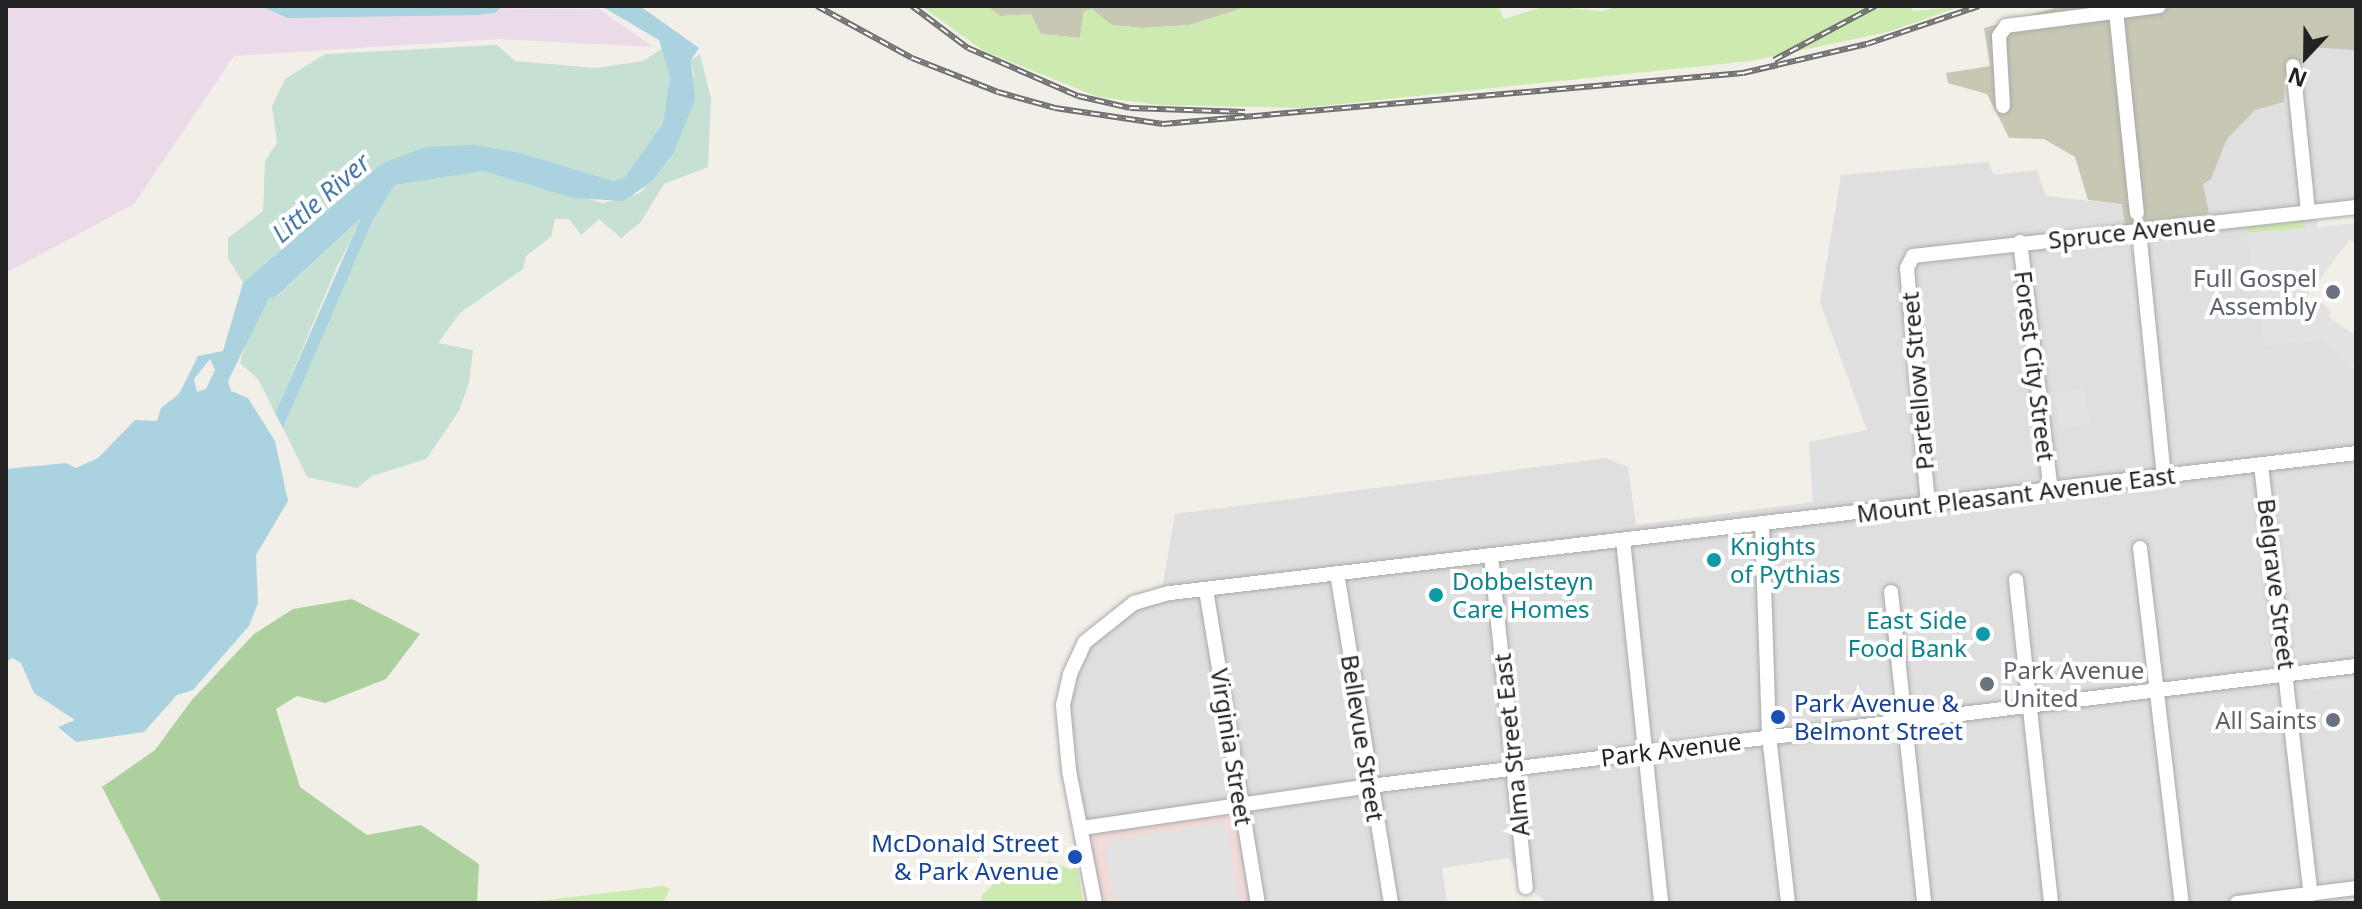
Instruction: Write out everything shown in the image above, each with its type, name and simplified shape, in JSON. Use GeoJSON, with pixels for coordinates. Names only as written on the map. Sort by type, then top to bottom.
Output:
{"type":"FeatureCollection","features":[{"type":"Feature","properties":{"kind":"street"},"geometry":{"type":"LineString","coordinates":[[2003,106],[2003,28],[2159,6]]}},
{"type":"Feature","properties":{"kind":"street"},"geometry":{"type":"LineString","coordinates":[[2116,11],[2137,213]]}},
{"type":"Feature","properties":{"kind":"street"},"geometry":{"type":"LineString","coordinates":[[2293,66],[2308,212]]}},
{"type":"Feature","properties":{"kind":"street","name":"Spruce Avenue"},"geometry":{"type":"LineString","coordinates":[[1910,258],[2020,242],[2356,207]]}},
{"type":"Feature","properties":{"kind":"street"},"geometry":{"type":"LineString","coordinates":[[2139,231],[2164,476]]}},
{"type":"Feature","properties":{"kind":"street","name":"Forest City Street"},"geometry":{"type":"LineString","coordinates":[[2020,242],[2051,490]]}},
{"type":"Feature","properties":{"kind":"street","name":"Partellow Street"},"geometry":{"type":"LineString","coordinates":[[1910,258],[1928,504]]}},
{"type":"Feature","properties":{"kind":"street","name":"Mount Pleasant Avenue East"},"geometry":{"type":"LineString","coordinates":[[1082,828],[1063,705],[1077,657],[1109,619],[1149,598],[2356,453]]}},
{"type":"Feature","properties":{"kind":"street","name":"Belgrave Street"},"geometry":{"type":"LineString","coordinates":[[2261,465],[2288,674],[2311,894]]}},
{"type":"Feature","properties":{"kind":"street"},"geometry":{"type":"LineString","coordinates":[[1762,524],[1769,736],[1788,903]]}},
{"type":"Feature","properties":{"kind":"street"},"geometry":{"type":"LineString","coordinates":[[1623,540],[1661,903]]}},
{"type":"Feature","properties":{"kind":"street"},"geometry":{"type":"LineString","coordinates":[[2140,548],[2182,903]]}},
{"type":"Feature","properties":{"kind":"street","name":"Alma Street East"},"geometry":{"type":"LineString","coordinates":[[1491,556],[1526,887]]}},
{"type":"Feature","properties":{"kind":"street","name":"Bellevue Street"},"geometry":{"type":"LineString","coordinates":[[1337,573],[1391,903]]}},
{"type":"Feature","properties":{"kind":"street"},"geometry":{"type":"LineString","coordinates":[[2016,580],[2051,903]]}},
{"type":"Feature","properties":{"kind":"street","name":"Virginia Street"},"geometry":{"type":"LineString","coordinates":[[1206,590],[1258,903]]}},
{"type":"Feature","properties":{"kind":"street"},"geometry":{"type":"LineString","coordinates":[[1891,592],[1924,903]]}},
{"type":"Feature","properties":{"kind":"street","name":"Park Avenue"},"geometry":{"type":"LineString","coordinates":[[1082,828],[1241,803],[1904,718],[2356,666]]}},
{"type":"Feature","properties":{"kind":"street"},"geometry":{"type":"LineString","coordinates":[[1082,828],[1095,903]]}},
{"type":"Feature","properties":{"kind":"street"},"geometry":{"type":"LineString","coordinates":[[2237,903],[2356,888]]}},
{"type":"Feature","properties":{"kind":"shaded area"},"geometry":{"type":"Polygon","coordinates":[[[6,6],[599,9],[653,47],[499,39],[234,56],[134,204],[6,273],[6,6]]]}},
{"type":"Feature","properties":{"kind":"shaded area"},"geometry":{"type":"Polygon","coordinates":[[[987,6],[1249,6],[1190,25],[1142,28],[1112,25],[1084,12],[1080,38],[1040,34],[1031,15],[1000,16],[987,6]]]}},
{"type":"Feature","properties":{"kind":"shaded area"},"geometry":{"type":"Polygon","coordinates":[[[2062,6],[2356,6],[2356,50],[2307,47],[2304,62],[2285,75],[2284,102],[2255,110],[2227,139],[2211,179],[2203,184],[2209,214],[2125,226],[2122,204],[2088,200],[2075,157],[2044,139],[2009,138],[1987,94],[1948,83],[1946,73],[1990,66],[1984,28],[2062,6]]]}},
{"type":"Feature","properties":{"kind":"shaded area"},"geometry":{"type":"Polygon","coordinates":[[[497,45],[515,61],[596,68],[643,61],[663,48],[670,76],[663,123],[625,177],[613,181],[521,153],[381,164],[243,283],[228,258],[228,238],[263,211],[265,161],[277,143],[272,106],[285,79],[325,54],[497,45]]]}},
{"type":"Feature","properties":{"kind":"shaded area"},"geometry":{"type":"Polygon","coordinates":[[[2337,45],[2356,50],[2356,207],[2245,219],[2265,345],[2321,339],[2356,371],[2356,903],[1548,903],[1526,887],[1509,858],[1442,868],[1447,903],[1258,903],[1082,828],[1063,705],[1096,629],[1161,595],[1175,514],[1606,458],[1628,467],[1636,525],[1813,502],[1809,442],[1867,430],[1820,302],[1841,175],[1988,162],[1994,175],[2037,170],[2046,196],[2208,214],[2202,184],[2211,179],[2227,139],[2255,110],[2284,102],[2285,75],[2307,47],[2337,45]]]}},
{"type":"Feature","properties":{"kind":"shaded area"},"geometry":{"type":"Polygon","coordinates":[[[700,54],[711,98],[708,167],[664,184],[640,223],[621,238],[599,219],[581,235],[569,219],[555,219],[551,237],[526,256],[523,269],[460,313],[438,343],[473,350],[469,383],[459,411],[426,459],[372,476],[357,488],[307,477],[283,428],[374,218],[395,185],[484,171],[603,203],[640,193],[673,154],[694,75],[691,60],[700,54]]]}},
{"type":"Feature","properties":{"kind":"shaded area"},"geometry":{"type":"Polygon","coordinates":[[[363,216],[336,269],[275,413],[258,379],[240,363],[249,333],[269,297],[278,296],[363,216]]]}},
{"type":"Feature","properties":{"kind":"shaded area"},"geometry":{"type":"Polygon","coordinates":[[[2318,219],[2317,227],[2356,223],[2356,244],[2350,239],[2317,283],[2312,284],[2306,273],[2310,311],[2313,300],[2319,299],[2331,312],[2329,317],[2356,336],[2353,369],[2321,339],[2265,345],[2247,233],[2306,228],[2304,220],[2318,219]]]}},
{"type":"Feature","properties":{"kind":"shaded area"},"geometry":{"type":"Polygon","coordinates":[[[2085,388],[2090,425],[2059,429],[2054,392],[2085,388]]]}},
{"type":"Feature","properties":{"kind":"shaded area"},"geometry":{"type":"Polygon","coordinates":[[[2351,677],[2352,687],[2310,691],[2309,681],[2351,677]]]}},
{"type":"Feature","properties":{"kind":"shaded area"},"geometry":{"type":"Polygon","coordinates":[[[1241,803],[1258,903],[1095,903],[1082,828],[1241,803]]]}},
{"type":"Feature","properties":{"kind":"shaded area"},"geometry":{"type":"Polygon","coordinates":[[[1226,823],[1239,903],[1115,903],[1105,841],[1226,823]]]}},
{"type":"Feature","properties":{"kind":"green space"},"geometry":{"type":"Polygon","coordinates":[[[921,6],[987,6],[1001,16],[1031,14],[1041,34],[1080,38],[1084,11],[1092,9],[1112,25],[1142,28],[1190,25],[1249,6],[1498,6],[1504,19],[1545,6],[1603,11],[1617,6],[1911,6],[1913,11],[1962,6],[1888,32],[1751,61],[1303,108],[1159,105],[1098,97],[984,51],[921,6]]]}},
{"type":"Feature","properties":{"kind":"green space"},"geometry":{"type":"Polygon","coordinates":[[[2304,220],[2306,228],[2247,233],[2246,227],[2304,220]]]}},
{"type":"Feature","properties":{"kind":"green space"},"geometry":{"type":"Polygon","coordinates":[[[352,599],[420,634],[386,679],[325,703],[297,696],[276,709],[300,787],[367,835],[421,825],[479,864],[477,903],[162,903],[102,787],[155,750],[191,701],[254,634],[293,609],[352,599]]]}},
{"type":"Feature","properties":{"kind":"green space"},"geometry":{"type":"Polygon","coordinates":[[[1076,860],[1083,903],[981,903],[982,895],[998,880],[989,873],[991,868],[1023,873],[1050,861],[1072,870],[1076,860]]]}},
{"type":"Feature","properties":{"kind":"green space"},"geometry":{"type":"Polygon","coordinates":[[[664,886],[670,889],[663,903],[521,903],[664,886]]]}},
{"type":"Feature","properties":{"kind":"water"},"geometry":{"type":"Polygon","coordinates":[[[261,6],[503,6],[495,13],[477,15],[287,18],[261,6]]]}},
{"type":"Feature","properties":{"kind":"water"},"geometry":{"type":"Polygon","coordinates":[[[601,6],[640,6],[699,48],[691,60],[695,100],[673,154],[652,181],[624,201],[573,198],[484,171],[395,185],[374,218],[283,428],[275,413],[361,218],[277,296],[269,298],[228,381],[231,391],[248,398],[275,441],[288,501],[256,555],[258,603],[249,626],[193,690],[177,695],[144,732],[76,742],[58,727],[75,720],[34,693],[21,663],[12,658],[6,662],[6,469],[66,463],[76,468],[98,458],[135,420],[157,421],[161,408],[179,394],[198,356],[223,351],[243,283],[381,164],[426,147],[474,145],[521,153],[613,181],[625,177],[663,123],[670,76],[659,40],[601,6]],[[210,359],[194,379],[197,392],[206,389],[215,370],[210,359]]]}},
{"type":"Feature","properties":{"kind":"railway"},"geometry":{"type":"LineString","coordinates":[[817,6],[912,58],[998,92],[1055,108],[1163,124],[1743,73],[1867,44],[1979,6]]}},
{"type":"Feature","properties":{"kind":"railway"},"geometry":{"type":"LineString","coordinates":[[912,6],[968,48],[1078,96],[1130,108],[1245,112]]}},
{"type":"Feature","properties":{"kind":"railway"},"geometry":{"type":"LineString","coordinates":[[1774,60],[1875,6]]}},
{"type":"Feature","properties":{"kind":"place","name":"Full Gospel Assembly"},"geometry":{"type":"Point","coordinates":[2333,292]}},
{"type":"Feature","properties":{"kind":"place","name":"Knights of Pythias"},"geometry":{"type":"Point","coordinates":[1714,560]}},
{"type":"Feature","properties":{"kind":"place","name":"Dobbelsteyn Care Homes"},"geometry":{"type":"Point","coordinates":[1436,595]}},
{"type":"Feature","properties":{"kind":"place","name":"East Side Food Bank"},"geometry":{"type":"Point","coordinates":[1983,634]}},
{"type":"Feature","properties":{"kind":"place","name":"Park Avenue United"},"geometry":{"type":"Point","coordinates":[1987,684]}},
{"type":"Feature","properties":{"kind":"place","name":"Park Avenue & Belmont Street"},"geometry":{"type":"Point","coordinates":[1778,717]}},
{"type":"Feature","properties":{"kind":"place","name":"All Saints"},"geometry":{"type":"Point","coordinates":[2333,720]}},
{"type":"Feature","properties":{"kind":"place","name":"McDonald Street & Park Avenue"},"geometry":{"type":"Point","coordinates":[1075,857]}},
{"type":"Feature","properties":{"kind":"water label","name":"Little River"},"geometry":{"type":"Point","coordinates":[321,198]}}]}
